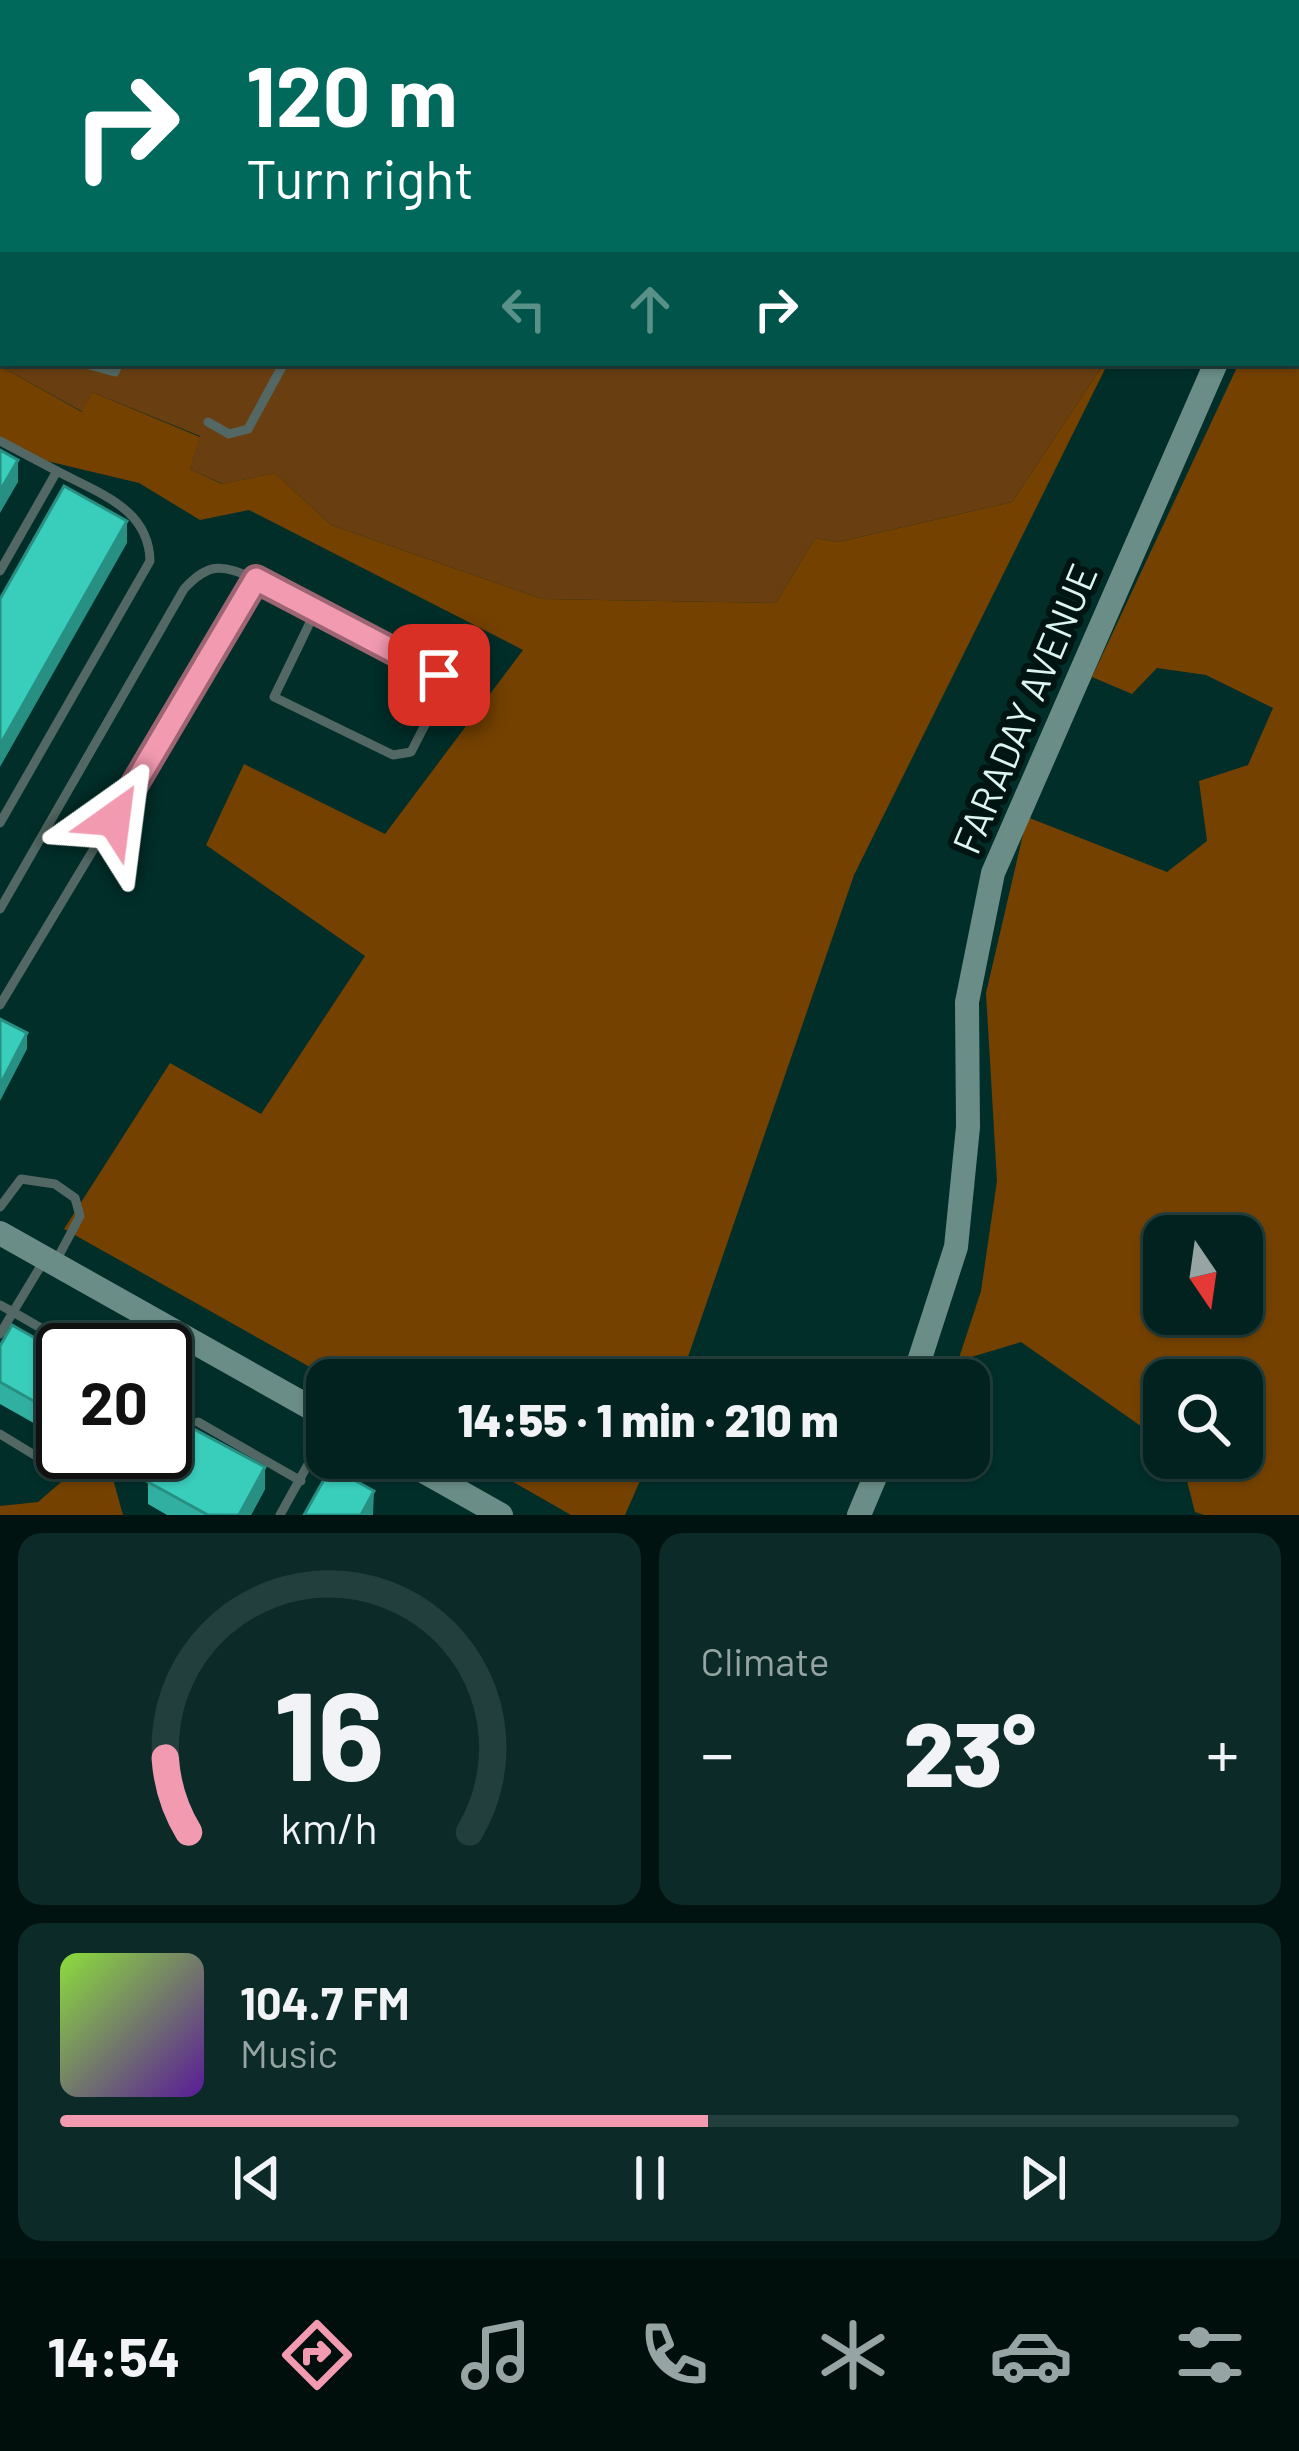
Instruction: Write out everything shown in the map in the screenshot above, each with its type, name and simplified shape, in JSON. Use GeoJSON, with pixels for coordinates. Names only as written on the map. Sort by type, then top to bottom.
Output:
{"type":"FeatureCollection","features":[{"type":"Feature","properties":{"kind":"street","name":"FARADAY AVENUE"},"geometry":{"type":"LineString","coordinates":[[921,1359],[956,1246],[968,1126],[968,1002],[993,873],[1215,366]]}},
{"type":"Feature","properties":{"kind":"street"},"geometry":{"type":"LineString","coordinates":[[0,1233],[306,1405]]}},
{"type":"Feature","properties":{"kind":"street"},"geometry":{"type":"LineString","coordinates":[[437,1479],[501,1515]]}},
{"type":"Feature","properties":{"kind":"street"},"geometry":{"type":"LineString","coordinates":[[859,1515],[874,1479]]}},
{"type":"Feature","properties":{"kind":"lane"},"geometry":{"type":"LineString","coordinates":[[208,422],[229,434],[248,429],[282,366]]}},
{"type":"Feature","properties":{"kind":"lane"},"geometry":{"type":"LineString","coordinates":[[0,441],[131,511],[149,537],[150,561],[0,823]]}},
{"type":"Feature","properties":{"kind":"lane"},"geometry":{"type":"LineString","coordinates":[[0,571],[57,471]]}},
{"type":"Feature","properties":{"kind":"lane"},"geometry":{"type":"LineString","coordinates":[[0,909],[184,589],[202,569],[220,565],[256,579],[316,610],[439,675],[443,690],[411,752],[393,755],[274,697],[316,610]]}},
{"type":"Feature","properties":{"kind":"lane"},"geometry":{"type":"LineString","coordinates":[[0,1005],[256,579]]}},
{"type":"Feature","properties":{"kind":"lane"},"geometry":{"type":"LineString","coordinates":[[0,1207],[21,1179],[56,1184],[75,1198],[80,1216],[0,1334]]}},
{"type":"Feature","properties":{"kind":"lane"},"geometry":{"type":"LineString","coordinates":[[0,1305],[36,1325]]}},
{"type":"Feature","properties":{"kind":"lane"},"geometry":{"type":"LineString","coordinates":[[198,1422],[301,1481]]}},
{"type":"Feature","properties":{"kind":"lane"},"geometry":{"type":"LineString","coordinates":[[0,1434],[36,1455]]}},
{"type":"Feature","properties":{"kind":"lane"},"geometry":{"type":"LineString","coordinates":[[280,1515],[306,1471]]}},
{"type":"Feature","properties":{"kind":"shaded area"},"geometry":{"type":"Polygon","coordinates":[[[0,366],[1102,366],[1012,502],[838,542],[815,538],[776,603],[542,599],[331,525],[275,473],[223,484],[190,469],[200,436],[92,392],[83,412],[0,366]]]}},
{"type":"Feature","properties":{"kind":"shaded area"},"geometry":{"type":"Polygon","coordinates":[[[0,366],[82,412],[92,392],[200,437],[190,469],[222,484],[275,473],[331,525],[542,599],[776,603],[815,538],[838,542],[1012,502],[1102,366],[1107,366],[854,875],[687,1359],[306,1359],[306,1365],[64,1229],[170,1063],[261,1114],[365,956],[206,845],[244,764],[385,834],[523,650],[249,510],[200,520],[139,483],[30,457],[0,438],[0,366]]]}},
{"type":"Feature","properties":{"kind":"shaded area"},"geometry":{"type":"Polygon","coordinates":[[[1238,366],[1299,366],[1299,1515],[1204,1515],[1195,1512],[1186,1479],[1263,1479],[1263,1359],[1143,1359],[1143,1428],[1021,1342],[959,1359],[981,1291],[997,1181],[986,993],[1027,817],[1167,872],[1207,841],[1199,781],[1248,765],[1273,708],[1206,675],[1157,668],[1132,694],[1092,677],[1238,366]]]}},
{"type":"Feature","properties":{"kind":"shaded area"},"geometry":{"type":"Polygon","coordinates":[[[65,1479],[113,1479],[123,1515],[0,1515],[0,1506],[38,1502],[65,1479]]]}},
{"type":"Feature","properties":{"kind":"shaded area"},"geometry":{"type":"Polygon","coordinates":[[[508,1479],[641,1479],[625,1515],[571,1515],[508,1479]]]}},
{"type":"Feature","properties":{"kind":"building"},"geometry":{"type":"Polygon","coordinates":[[[0,450],[18,460],[0,491],[0,450]]]}},
{"type":"Feature","properties":{"kind":"building"},"geometry":{"type":"Polygon","coordinates":[[[64,486],[127,521],[0,745],[0,599],[64,486]]]}},
{"type":"Feature","properties":{"kind":"building"},"geometry":{"type":"Polygon","coordinates":[[[0,1019],[27,1033],[0,1085],[0,1019]]]}},
{"type":"Feature","properties":{"kind":"building"},"geometry":{"type":"Polygon","coordinates":[[[12,1325],[36,1339],[36,1402],[0,1382],[0,1346],[12,1325]]]}},
{"type":"Feature","properties":{"kind":"building"},"geometry":{"type":"Polygon","coordinates":[[[192,1428],[265,1467],[239,1515],[208,1515],[148,1482],[192,1479],[192,1428]]]}},
{"type":"Feature","properties":{"kind":"building"},"geometry":{"type":"Polygon","coordinates":[[[324,1479],[352,1479],[374,1491],[361,1515],[304,1515],[324,1479]]]}},
{"type":"Feature","properties":{"kind":"route"},"geometry":{"type":"LineString","coordinates":[[114,819],[256,579],[439,675]]}}]}
